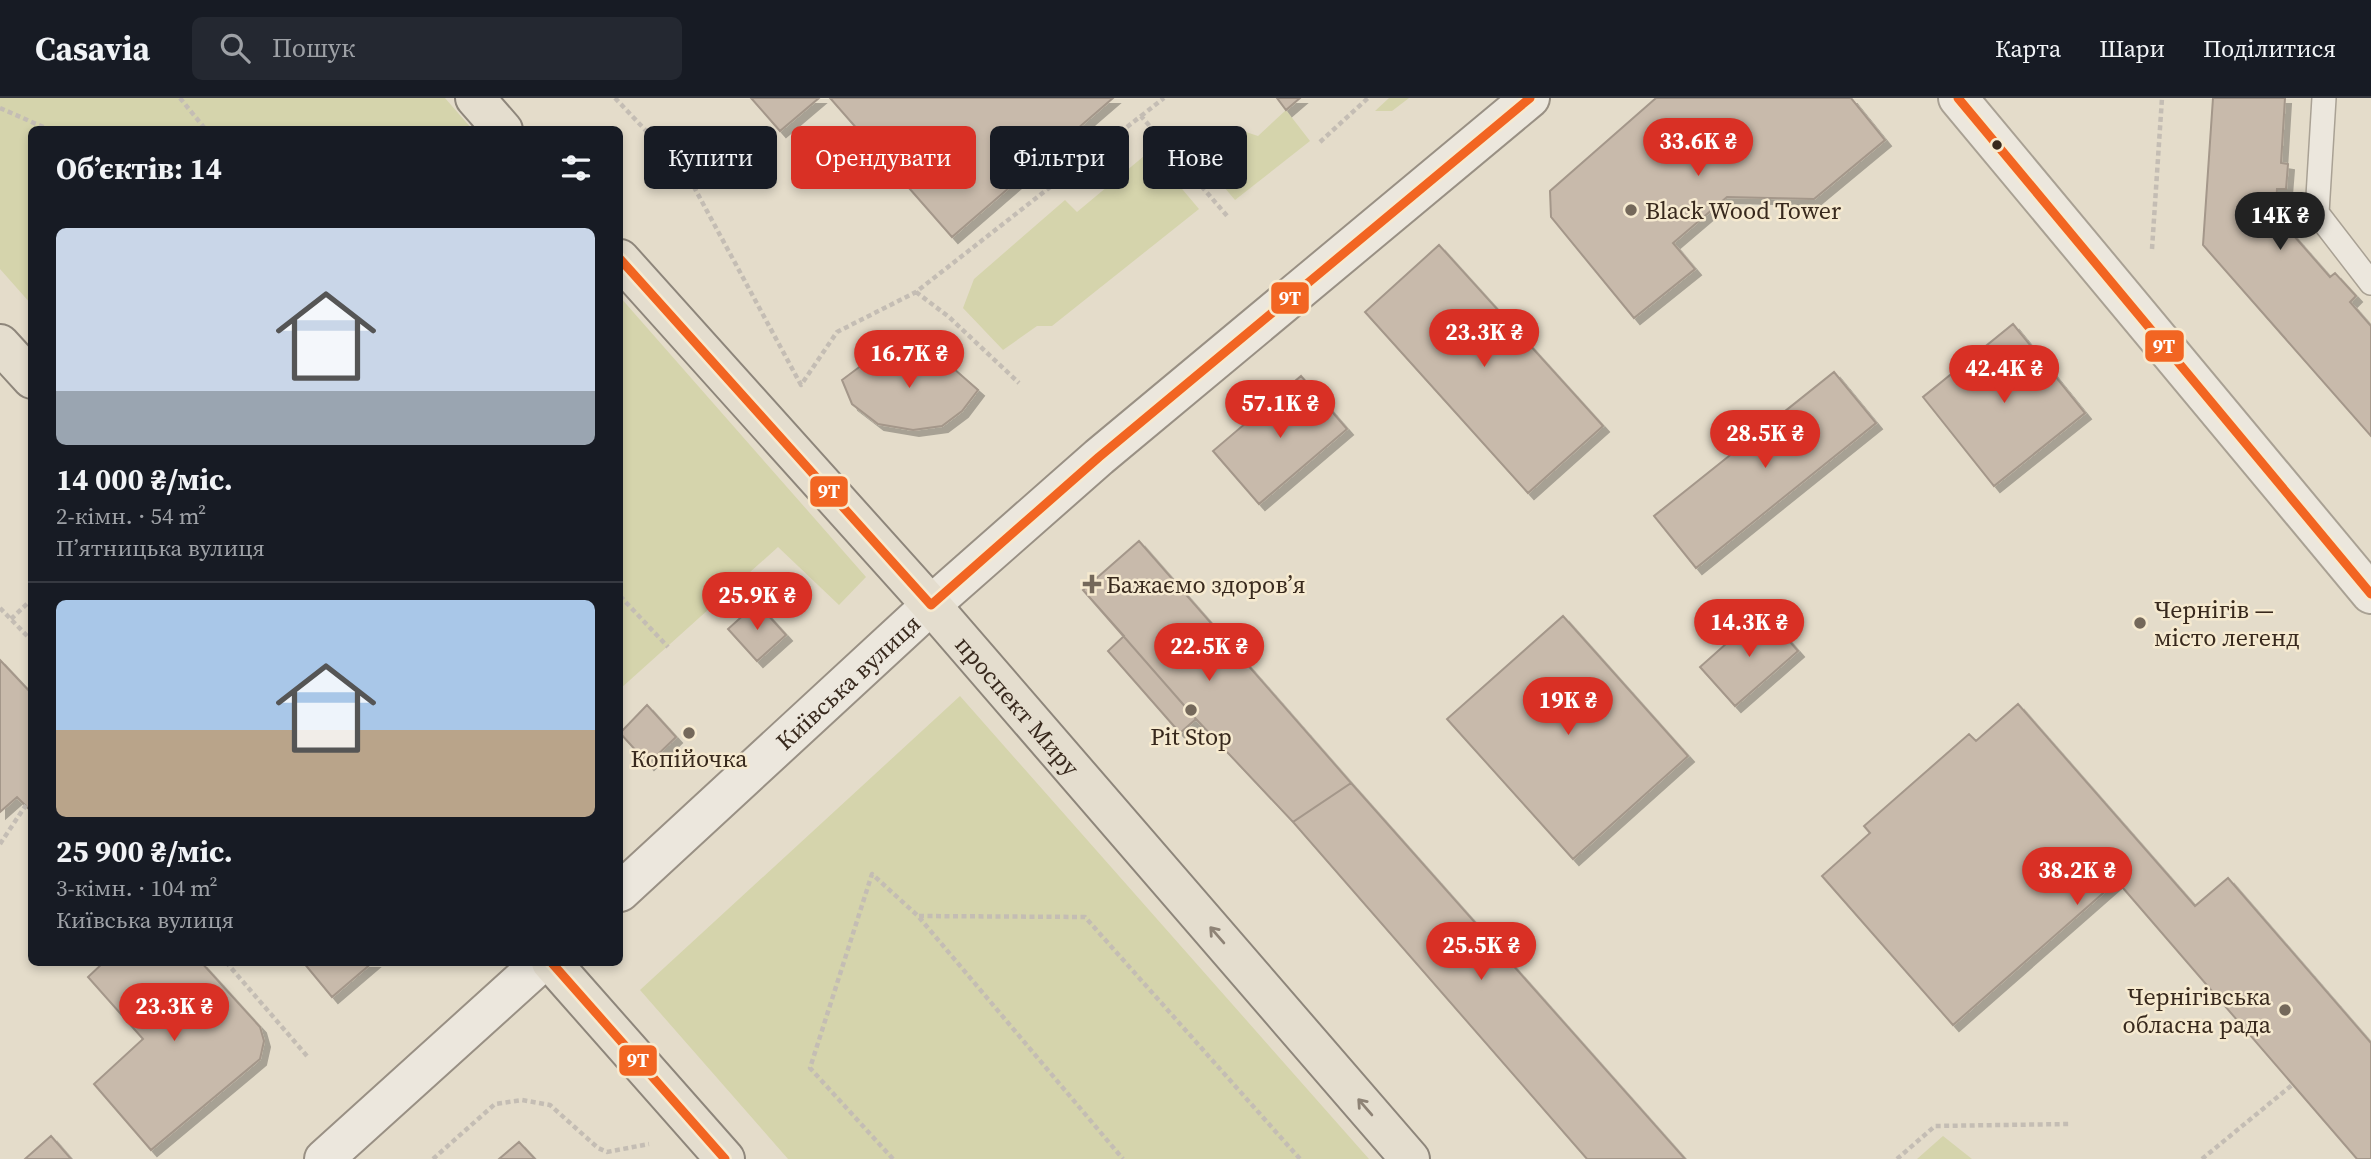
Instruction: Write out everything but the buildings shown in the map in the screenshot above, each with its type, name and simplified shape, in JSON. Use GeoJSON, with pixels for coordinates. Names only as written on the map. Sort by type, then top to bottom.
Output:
{"type":"FeatureCollection","features":[{"type":"Feature","properties":{"kind":"main road"},"geometry":{"type":"LineString","coordinates":[[475,98],[500,126]]}},
{"type":"Feature","properties":{"kind":"main road","name":"Київська вулиця"},"geometry":{"type":"LineString","coordinates":[[623,888],[931,605],[1099,457],[1530,98]]}},
{"type":"Feature","properties":{"kind":"main road"},"geometry":{"type":"LineString","coordinates":[[1958,98],[2371,594]]}},
{"type":"Feature","properties":{"kind":"main road","name":"проспект Миру"},"geometry":{"type":"LineString","coordinates":[[623,263],[931,605],[1410,1159]]}},
{"type":"Feature","properties":{"kind":"main road"},"geometry":{"type":"LineString","coordinates":[[0,344],[28,375]]}},
{"type":"Feature","properties":{"kind":"main road"},"geometry":{"type":"LineString","coordinates":[[324,1159],[538,966]]}},
{"type":"Feature","properties":{"kind":"main road"},"geometry":{"type":"LineString","coordinates":[[555,966],[725,1159]]}},
{"type":"Feature","properties":{"kind":"lane"},"geometry":{"type":"LineString","coordinates":[[2324,98],[2317,213],[2371,283]]}},
{"type":"Feature","properties":{"kind":"path"},"geometry":{"type":"LineString","coordinates":[[180,98],[203,126]]}},
{"type":"Feature","properties":{"kind":"path"},"geometry":{"type":"LineString","coordinates":[[615,98],[687,174],[801,386],[837,332],[916,292],[1164,98]]}},
{"type":"Feature","properties":{"kind":"path"},"geometry":{"type":"LineString","coordinates":[[1320,142],[1368,98]]}},
{"type":"Feature","properties":{"kind":"path"},"geometry":{"type":"LineString","coordinates":[[2151,249],[2162,98]]}},
{"type":"Feature","properties":{"kind":"path"},"geometry":{"type":"LineString","coordinates":[[0,108],[41,126]]}},
{"type":"Feature","properties":{"kind":"path"},"geometry":{"type":"LineString","coordinates":[[1141,116],[1228,217]]}},
{"type":"Feature","properties":{"kind":"path"},"geometry":{"type":"LineString","coordinates":[[916,292],[949,317],[1019,383]]}},
{"type":"Feature","properties":{"kind":"path"},"geometry":{"type":"LineString","coordinates":[[623,599],[668,647]]}},
{"type":"Feature","properties":{"kind":"path"},"geometry":{"type":"LineString","coordinates":[[11,619],[28,604]]}},
{"type":"Feature","properties":{"kind":"path"},"geometry":{"type":"LineString","coordinates":[[0,608],[28,637]]}},
{"type":"Feature","properties":{"kind":"path"},"geometry":{"type":"LineString","coordinates":[[0,844],[26,805]]}},
{"type":"Feature","properties":{"kind":"path"},"geometry":{"type":"LineString","coordinates":[[893,1159],[810,1068],[872,874],[918,916],[1123,1159]]}},
{"type":"Feature","properties":{"kind":"path"},"geometry":{"type":"LineString","coordinates":[[918,916],[1085,917],[1300,1159]]}},
{"type":"Feature","properties":{"kind":"path"},"geometry":{"type":"LineString","coordinates":[[229,966],[307,1056]]}},
{"type":"Feature","properties":{"kind":"path"},"geometry":{"type":"LineString","coordinates":[[2202,1159],[2292,1085]]}},
{"type":"Feature","properties":{"kind":"path"},"geometry":{"type":"LineString","coordinates":[[433,1159],[495,1104],[522,1100],[550,1105],[598,1148],[607,1152],[649,1144]]}},
{"type":"Feature","properties":{"kind":"path"},"geometry":{"type":"LineString","coordinates":[[1897,1159],[1935,1126],[2070,1124]]}},
{"type":"Feature","properties":{"kind":"green space"},"geometry":{"type":"Polygon","coordinates":[[[0,98],[445,98],[469,126],[28,126],[28,301],[0,269],[0,98]]]}},
{"type":"Feature","properties":{"kind":"green space"},"geometry":{"type":"Polygon","coordinates":[[[1389,98],[1409,98],[1392,111],[1375,111],[1389,98]]]}},
{"type":"Feature","properties":{"kind":"green space"},"geometry":{"type":"Polygon","coordinates":[[[1286,110],[1310,141],[1235,200],[1226,189],[1247,189],[1247,132],[1258,136],[1286,110]]]}},
{"type":"Feature","properties":{"kind":"green space"},"geometry":{"type":"Polygon","coordinates":[[[1143,157],[1143,189],[1182,189],[1199,209],[1052,326],[1037,326],[1003,350],[963,308],[974,279],[1065,200],[1077,212],[1105,189],[1129,189],[1129,169],[1143,157]]]}},
{"type":"Feature","properties":{"kind":"green space"},"geometry":{"type":"Polygon","coordinates":[[[623,300],[866,577],[839,605],[778,547],[623,686],[623,300]]]}},
{"type":"Feature","properties":{"kind":"green space"},"geometry":{"type":"Polygon","coordinates":[[[960,696],[1369,1159],[788,1159],[640,990],[960,696]]]}},
{"type":"Feature","properties":{"kind":"green space"},"geometry":{"type":"Polygon","coordinates":[[[1943,1136],[1972,1159],[1917,1159],[1943,1136]]]}},
{"type":"Feature","properties":{"kind":"transit line","name":"9Т"},"geometry":{"type":"LineString","coordinates":[[623,262],[931,605],[1099,457],[1530,98]]}},
{"type":"Feature","properties":{"kind":"transit line","name":"9Т"},"geometry":{"type":"LineString","coordinates":[[1958,98],[2371,594]]}},
{"type":"Feature","properties":{"kind":"transit line","name":"9Т"},"geometry":{"type":"LineString","coordinates":[[555,966],[725,1159]]}},
{"type":"Feature","properties":{"kind":"place","name":"Black Wood Tower"},"geometry":{"type":"Point","coordinates":[1631,210]}},
{"type":"Feature","properties":{"kind":"place","name":"Бажаємо здоровʼя"},"geometry":{"type":"Point","coordinates":[1092,584]}},
{"type":"Feature","properties":{"kind":"place","name":"Чернігів — місто легенд"},"geometry":{"type":"Point","coordinates":[2140,623]}},
{"type":"Feature","properties":{"kind":"place","name":"Pit Stop"},"geometry":{"type":"Point","coordinates":[1191,710]}},
{"type":"Feature","properties":{"kind":"place","name":"Копійочка"},"geometry":{"type":"Point","coordinates":[689,733]}},
{"type":"Feature","properties":{"kind":"place","name":"Чернігівська обласна рада"},"geometry":{"type":"Point","coordinates":[2285,1010]}}]}
